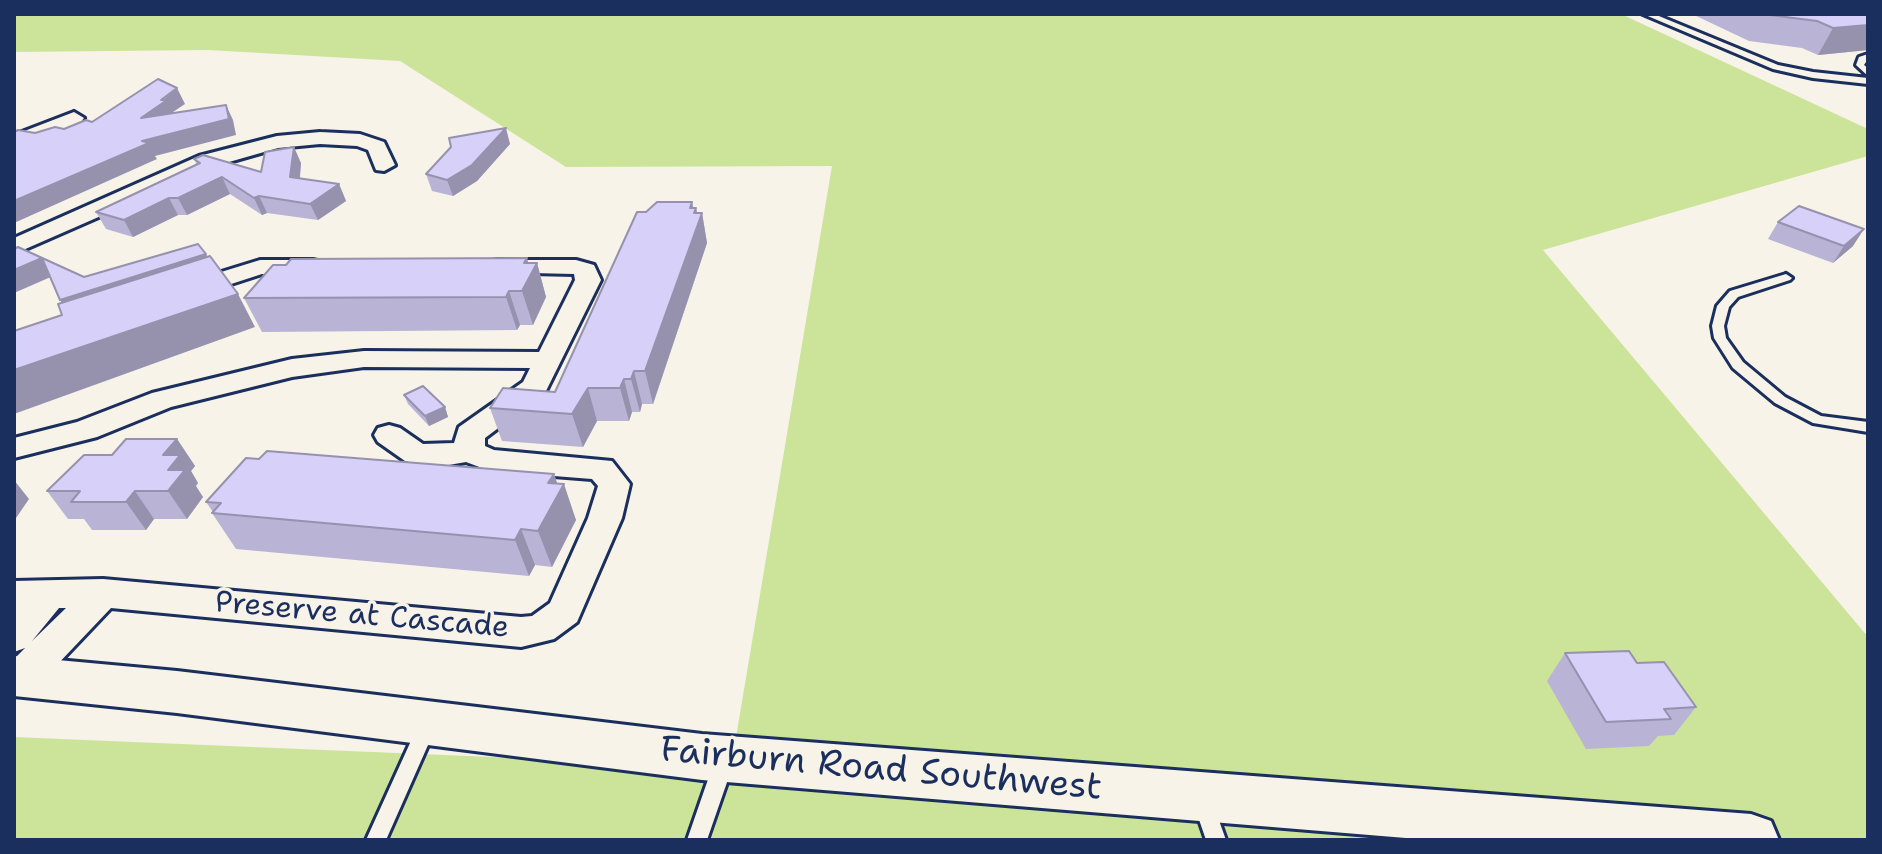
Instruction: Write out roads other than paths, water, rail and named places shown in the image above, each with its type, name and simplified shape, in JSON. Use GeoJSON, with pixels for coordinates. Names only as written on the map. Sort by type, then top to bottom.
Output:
{"type":"FeatureCollection","features":[{"type":"Feature","properties":{"kind":"street"},"geometry":{"type":"LineString","coordinates":[[14,142],[74,118]]}},
{"type":"Feature","properties":{"kind":"street"},"geometry":{"type":"LineString","coordinates":[[14,247],[207,161],[277,142],[320,138],[360,140],[377,146],[384,165]]}},
{"type":"Feature","properties":{"kind":"street"},"geometry":{"type":"LineString","coordinates":[[170,296],[260,267],[339,267]]}},
{"type":"Feature","properties":{"kind":"street"},"geometry":{"type":"LineString","coordinates":[[465,267],[576,267],[585,270],[588,280],[535,387],[470,434],[469,451]]}},
{"type":"Feature","properties":{"kind":"street"},"geometry":{"type":"LineString","coordinates":[[14,448],[86,430],[162,400],[292,368],[364,359],[548,360]]}},
{"type":"Feature","properties":{"kind":"street","name":"Preserve at Cascade"},"geometry":{"type":"LineString","coordinates":[[14,595],[103,593],[521,632],[541,629],[564,612],[605,518],[614,484],[601,469],[490,460],[469,451],[443,456],[416,454],[389,435]]}},
{"type":"Feature","properties":{"kind":"street"},"geometry":{"type":"LineString","coordinates":[[16,663],[103,593]]}},
{"type":"Feature","properties":{"kind":"street"},"geometry":{"type":"LineString","coordinates":[[16,663],[50,594]]}},
{"type":"Feature","properties":{"kind":"street","name":"Fairburn Road Southwest"},"geometry":{"type":"LineString","coordinates":[[16,663],[428,723],[1209,818],[1751,840]]}},
{"type":"Feature","properties":{"kind":"lane"},"geometry":{"type":"LineString","coordinates":[[1647,14],[1776,67],[1868,81]]}},
{"type":"Feature","properties":{"kind":"lane"},"geometry":{"type":"LineString","coordinates":[[1868,56],[1862,59],[1860,65],[1868,73]]}},
{"type":"Feature","properties":{"kind":"lane"},"geometry":{"type":"LineString","coordinates":[[1786,278],[1734,294],[1723,306],[1718,326],[1720,338],[1738,365],[1780,400],[1818,420],[1868,427]]}},
{"type":"Feature","properties":{"kind":"lane"},"geometry":{"type":"LineString","coordinates":[[376,840],[428,723]]}},
{"type":"Feature","properties":{"kind":"lane"},"geometry":{"type":"LineString","coordinates":[[697,840],[725,759]]}}]}
